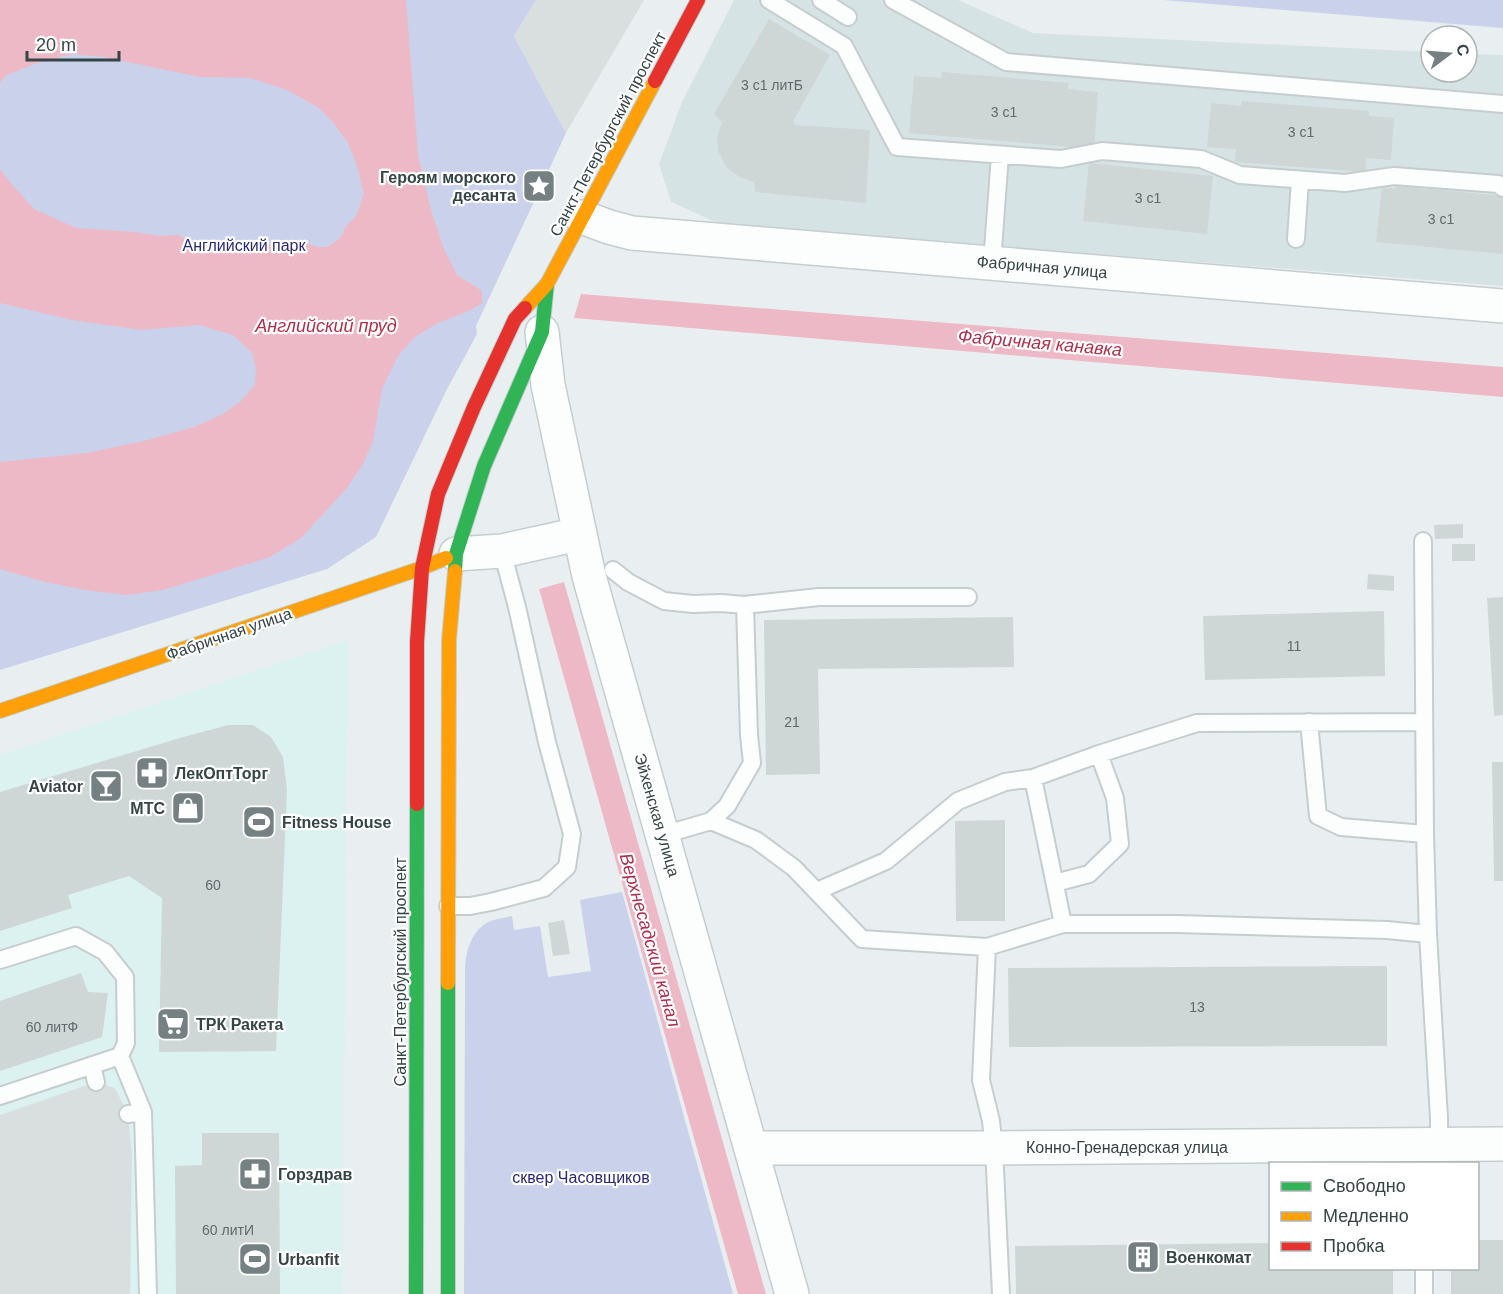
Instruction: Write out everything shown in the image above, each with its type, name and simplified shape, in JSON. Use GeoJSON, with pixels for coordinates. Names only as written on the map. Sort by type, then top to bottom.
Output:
{"type":"FeatureCollection","features":[{"type":"Feature","properties":{"kind":"main road","name":"Санкт-Петербургский проспект"},"geometry":{"type":"LineString","coordinates":[[416,1294],[417,642],[423,562],[438,495],[474,407],[515,319],[547,284],[698,0]]}},
{"type":"Feature","properties":{"kind":"main road","name":"Санкт-Петербургский проспект"},"geometry":{"type":"LineString","coordinates":[[448,1294],[449,640],[456,554],[484,466],[542,332],[547,284]]}},
{"type":"Feature","properties":{"kind":"main road","name":"Фабричная улица"},"geometry":{"type":"LineString","coordinates":[[0,711],[423,562],[456,554]]}},
{"type":"Feature","properties":{"kind":"main road","name":"Фабричная улица"},"geometry":{"type":"LineString","coordinates":[[396,562],[423,562]]}},
{"type":"Feature","properties":{"kind":"street","name":"Фабричная улица"},"geometry":{"type":"LineString","coordinates":[[582,217],[609,227],[632,232],[1503,306]]}},
{"type":"Feature","properties":{"kind":"street","name":"Эйхенская улица"},"geometry":{"type":"LineString","coordinates":[[542,332],[548,385],[589,576],[792,1294]]}},
{"type":"Feature","properties":{"kind":"street","name":"Фабричная улица"},"geometry":{"type":"LineString","coordinates":[[456,554],[502,551],[579,534]]}},
{"type":"Feature","properties":{"kind":"street","name":"Конно-Гренадерская улица"},"geometry":{"type":"LineString","coordinates":[[751,1148],[1429,1151],[1503,1144]]}},
{"type":"Feature","properties":{"kind":"lane"},"geometry":{"type":"LineString","coordinates":[[769,0],[844,46],[897,147],[1062,159],[1102,151],[1201,159],[1240,175],[1345,183],[1394,176],[1498,184],[1503,188]]}},
{"type":"Feature","properties":{"kind":"lane"},"geometry":{"type":"LineString","coordinates":[[821,0],[848,17]]}},
{"type":"Feature","properties":{"kind":"lane"},"geometry":{"type":"LineString","coordinates":[[893,0],[1006,62],[1503,104]]}},
{"type":"Feature","properties":{"kind":"lane"},"geometry":{"type":"LineString","coordinates":[[992,263],[1000,155]]}},
{"type":"Feature","properties":{"kind":"lane"},"geometry":{"type":"LineString","coordinates":[[1296,239],[1300,180]]}},
{"type":"Feature","properties":{"kind":"lane"},"geometry":{"type":"LineString","coordinates":[[1423,541],[1425,834],[1438,1118],[1429,1151]]}},
{"type":"Feature","properties":{"kind":"lane"},"geometry":{"type":"LineString","coordinates":[[448,906],[470,906],[544,888],[567,867],[572,834],[547,742],[502,551]]}},
{"type":"Feature","properties":{"kind":"lane"},"geometry":{"type":"LineString","coordinates":[[612,570],[628,582],[664,601],[693,604],[744,605],[819,597],[968,597]]}},
{"type":"Feature","properties":{"kind":"lane"},"geometry":{"type":"LineString","coordinates":[[663,835],[711,821],[726,806],[752,763],[744,605]]}},
{"type":"Feature","properties":{"kind":"lane"},"geometry":{"type":"LineString","coordinates":[[1309,722],[1318,816],[1341,827],[1425,834]]}},
{"type":"Feature","properties":{"kind":"lane"},"geometry":{"type":"LineString","coordinates":[[817,891],[886,861],[958,801],[1005,782],[1033,778],[1197,723],[1424,722]]}},
{"type":"Feature","properties":{"kind":"lane"},"geometry":{"type":"LineString","coordinates":[[1055,884],[1089,874],[1120,844],[1115,798],[1099,754]]}},
{"type":"Feature","properties":{"kind":"lane"},"geometry":{"type":"LineString","coordinates":[[1033,778],[1063,924]]}},
{"type":"Feature","properties":{"kind":"lane"},"geometry":{"type":"LineString","coordinates":[[711,821],[756,840],[794,868],[861,939],[987,947],[1063,924],[1200,924],[1387,930],[1428,934]]}},
{"type":"Feature","properties":{"kind":"lane"},"geometry":{"type":"LineString","coordinates":[[0,960],[76,936],[105,952],[125,977],[126,1043],[120,1056],[94,1073],[0,1096]]}},
{"type":"Feature","properties":{"kind":"lane"},"geometry":{"type":"LineString","coordinates":[[987,947],[981,1080],[991,1121],[994,1148],[1001,1294]]}},
{"type":"Feature","properties":{"kind":"lane"},"geometry":{"type":"LineString","coordinates":[[120,1056],[135,1113],[148,1294]]}},
{"type":"Feature","properties":{"kind":"lane"},"geometry":{"type":"LineString","coordinates":[[1424,1270],[1424,1294]]}},
{"type":"Feature","properties":{"kind":"shaded area"},"geometry":{"type":"Polygon","coordinates":[[[536,0],[644,0],[566,133],[514,36],[536,0]]]}},
{"type":"Feature","properties":{"kind":"shaded area"},"geometry":{"type":"Polygon","coordinates":[[[734,0],[958,0],[1033,33],[1419,51],[1419,84],[1479,84],[1479,54],[1503,55],[1503,286],[720,224],[671,202],[659,164],[682,102],[734,0]]]}},
{"type":"Feature","properties":{"kind":"shaded area","name":"ТРК Ракета"},"geometry":{"type":"Polygon","coordinates":[[[348,640],[343,1294],[0,1294],[0,755],[348,640]]]}},
{"type":"Feature","properties":{"kind":"shaded area"},"geometry":{"type":"Polygon","coordinates":[[[96,1082],[115,1088],[128,1114],[132,1155],[130,1294],[0,1294],[0,1115],[96,1082]]]}},
{"type":"Feature","properties":{"kind":"green space","name":"Английский парк"},"geometry":{"type":"Polygon","coordinates":[[[0,0],[536,0],[514,36],[566,133],[476,326],[477,334],[447,389],[376,537],[327,569],[0,670],[0,0]]]}},
{"type":"Feature","properties":{"kind":"green space"},"geometry":{"type":"Polygon","coordinates":[[[1163,0],[1503,0],[1503,28],[1479,26],[1479,24],[1454,24],[1163,0]]]}},
{"type":"Feature","properties":{"kind":"green space","name":"сквер Часовщиков"},"geometry":{"type":"Polygon","coordinates":[[[622,892],[733,1294],[464,1294],[465,973],[470,944],[477,932],[488,922],[512,916],[514,930],[540,926],[548,977],[591,971],[580,900],[622,892]]]}},
{"type":"Feature","properties":{"kind":"water","name":"Английский пруд"},"geometry":{"type":"Polygon","coordinates":[[[0,0],[406,0],[418,155],[431,210],[444,249],[457,275],[482,292],[482,303],[436,324],[415,337],[398,356],[382,389],[373,441],[363,464],[347,488],[301,538],[270,557],[163,590],[127,595],[45,582],[0,569],[0,462],[87,453],[194,427],[223,414],[241,401],[255,385],[256,368],[252,353],[233,335],[199,325],[142,330],[72,320],[0,303],[0,169],[34,209],[76,228],[159,236],[178,235],[190,241],[247,240],[288,245],[301,242],[318,247],[328,247],[340,238],[347,225],[356,216],[364,194],[356,163],[347,141],[319,108],[287,90],[250,78],[200,77],[104,57],[72,54],[37,63],[5,76],[0,83],[0,0]]]}},
{"type":"Feature","properties":{"kind":"water","name":"Фабричная канавка"},"geometry":{"type":"Polygon","coordinates":[[[581,294],[1503,367],[1503,397],[574,318],[581,294]]]}},
{"type":"Feature","properties":{"kind":"water","name":"Верхнесадский канал"},"geometry":{"type":"Polygon","coordinates":[[[564,582],[766,1294],[738,1294],[539,589],[564,582]]]}},
{"type":"Feature","properties":{"kind":"building"},"geometry":{"type":"Polygon","coordinates":[[[769,19],[830,55],[793,121],[795,125],[870,130],[866,203],[755,192],[754,182],[740,177],[727,168],[718,151],[717,137],[722,122],[714,114],[769,19]]]}},
{"type":"Feature","properties":{"kind":"building"},"geometry":{"type":"Polygon","coordinates":[[[942,72],[1069,83],[1068,89],[1098,92],[1094,149],[909,133],[914,76],[941,78],[942,72]]]}},
{"type":"Feature","properties":{"kind":"building"},"geometry":{"type":"Polygon","coordinates":[[[1242,101],[1369,111],[1369,116],[1394,118],[1391,160],[1366,158],[1365,172],[1235,162],[1236,149],[1207,147],[1211,103],[1241,106],[1242,101]]]}},
{"type":"Feature","properties":{"kind":"building"},"geometry":{"type":"Polygon","coordinates":[[[1089,163],[1213,176],[1207,234],[1083,221],[1089,163]]]}},
{"type":"Feature","properties":{"kind":"building"},"geometry":{"type":"Polygon","coordinates":[[[1395,186],[1503,196],[1503,254],[1376,242],[1382,187],[1395,189],[1395,186]]]}},
{"type":"Feature","properties":{"kind":"building"},"geometry":{"type":"Polygon","coordinates":[[[1463,524],[1463,538],[1435,539],[1434,525],[1463,524]]]}},
{"type":"Feature","properties":{"kind":"building"},"geometry":{"type":"Polygon","coordinates":[[[1452,544],[1475,544],[1475,561],[1452,561],[1452,544]]]}},
{"type":"Feature","properties":{"kind":"building"},"geometry":{"type":"Polygon","coordinates":[[[1368,574],[1394,576],[1394,591],[1367,589],[1368,574]]]}},
{"type":"Feature","properties":{"kind":"building"},"geometry":{"type":"Polygon","coordinates":[[[1503,597],[1503,715],[1494,716],[1487,598],[1503,597]]]}},
{"type":"Feature","properties":{"kind":"building"},"geometry":{"type":"Polygon","coordinates":[[[1384,611],[1385,676],[1205,680],[1203,616],[1384,611]]]}},
{"type":"Feature","properties":{"kind":"building"},"geometry":{"type":"Polygon","coordinates":[[[1013,617],[1014,667],[818,669],[820,774],[766,775],[764,620],[1013,617]]]}},
{"type":"Feature","properties":{"kind":"building"},"geometry":{"type":"Polygon","coordinates":[[[228,725],[253,725],[271,737],[283,757],[287,790],[276,1051],[159,1052],[162,898],[129,876],[68,895],[72,908],[0,931],[0,792],[228,725]]]}},
{"type":"Feature","properties":{"kind":"building"},"geometry":{"type":"Polygon","coordinates":[[[1492,762],[1503,762],[1503,881],[1494,881],[1492,762]]]}},
{"type":"Feature","properties":{"kind":"building"},"geometry":{"type":"Polygon","coordinates":[[[1005,820],[1005,921],[956,921],[955,821],[1005,820]]]}},
{"type":"Feature","properties":{"kind":"building"},"geometry":{"type":"Polygon","coordinates":[[[564,920],[570,954],[553,956],[548,923],[564,920]]]}},
{"type":"Feature","properties":{"kind":"building"},"geometry":{"type":"Polygon","coordinates":[[[1387,966],[1387,1046],[1009,1047],[1008,968],[1387,966]]]}},
{"type":"Feature","properties":{"kind":"building"},"geometry":{"type":"Polygon","coordinates":[[[81,973],[88,992],[108,993],[102,1037],[0,1071],[0,1001],[81,973]]]}},
{"type":"Feature","properties":{"kind":"building"},"geometry":{"type":"Polygon","coordinates":[[[202,1133],[279,1133],[280,1294],[176,1294],[175,1166],[202,1165],[202,1133]]]}},
{"type":"Feature","properties":{"kind":"building"},"geometry":{"type":"Polygon","coordinates":[[[1479,1240],[1503,1240],[1503,1294],[1451,1294],[1451,1270],[1479,1270],[1479,1240]]]}},
{"type":"Feature","properties":{"kind":"building","name":"Военкомат"},"geometry":{"type":"Polygon","coordinates":[[[1269,1243],[1269,1270],[1393,1270],[1393,1294],[1016,1294],[1015,1246],[1269,1243]]]}},
{"type":"Feature","properties":{"kind":"traffic: fast"},"geometry":{"type":"LineString","coordinates":[[455,571],[456,554],[484,466],[542,332],[547,284]]}},
{"type":"Feature","properties":{"kind":"traffic: fast"},"geometry":{"type":"LineString","coordinates":[[416,1294],[417,804]]}},
{"type":"Feature","properties":{"kind":"traffic: fast"},"geometry":{"type":"LineString","coordinates":[[448,983],[448,1294]]}},
{"type":"Feature","properties":{"kind":"traffic: slow"},"geometry":{"type":"LineString","coordinates":[[525,308],[547,284],[655,81]]}},
{"type":"Feature","properties":{"kind":"traffic: slow"},"geometry":{"type":"LineString","coordinates":[[0,711],[446,558]]}},
{"type":"Feature","properties":{"kind":"traffic: slow"},"geometry":{"type":"LineString","coordinates":[[448,983],[449,640],[455,571]]}},
{"type":"Feature","properties":{"kind":"traffic: jam"},"geometry":{"type":"LineString","coordinates":[[655,81],[698,0]]}},
{"type":"Feature","properties":{"kind":"traffic: jam"},"geometry":{"type":"LineString","coordinates":[[417,804],[417,642],[422,568],[438,494],[474,407],[515,319],[525,308]]}},
{"type":"Feature","properties":{"kind":"place","name":"Героям морского десанта"},"geometry":{"type":"Point","coordinates":[539,186]}},
{"type":"Feature","properties":{"kind":"place","name":"ЛекОптТорг"},"geometry":{"type":"Point","coordinates":[152,773]}},
{"type":"Feature","properties":{"kind":"place","name":"Aviator"},"geometry":{"type":"Point","coordinates":[106,786]}},
{"type":"Feature","properties":{"kind":"place","name":"МТС"},"geometry":{"type":"Point","coordinates":[188,808]}},
{"type":"Feature","properties":{"kind":"place","name":"Fitness House"},"geometry":{"type":"Point","coordinates":[259,822]}},
{"type":"Feature","properties":{"kind":"place","name":"ТРК Ракета"},"geometry":{"type":"Point","coordinates":[173,1024]}},
{"type":"Feature","properties":{"kind":"place","name":"Горздрав"},"geometry":{"type":"Point","coordinates":[255,1174]}},
{"type":"Feature","properties":{"kind":"place","name":"Военкомат"},"geometry":{"type":"Point","coordinates":[1143,1257]}},
{"type":"Feature","properties":{"kind":"place","name":"Urbanfit"},"geometry":{"type":"Point","coordinates":[255,1259]}}]}
